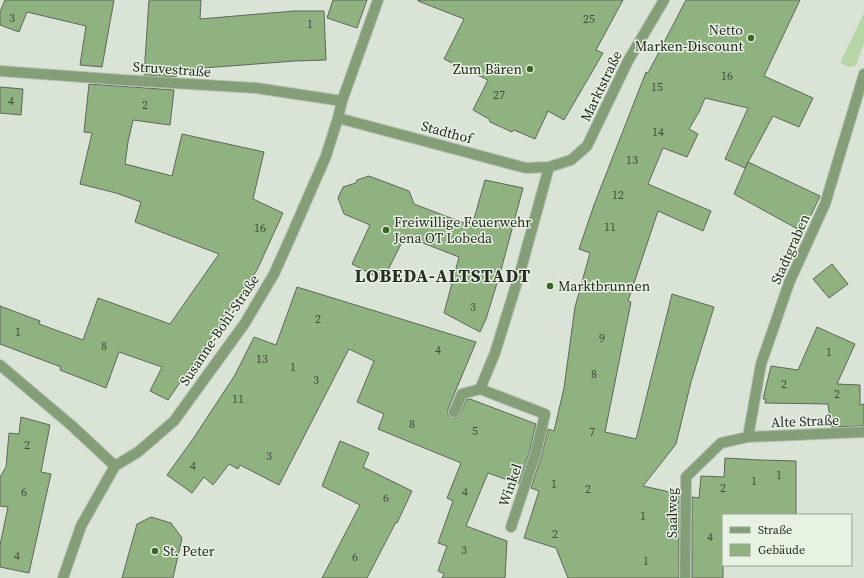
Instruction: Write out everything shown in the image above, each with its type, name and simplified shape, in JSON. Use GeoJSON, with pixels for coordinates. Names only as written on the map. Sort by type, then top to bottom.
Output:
{"type":"FeatureCollection","features":[{"type":"Feature","properties":{"kind":"street","name":"Susanne-Bohl-Straße"},"geometry":{"type":"LineString","coordinates":[[63,578],[81,526],[115,466],[138,452],[174,421],[245,323],[274,274],[326,156],[342,101],[378,0]]}},
{"type":"Feature","properties":{"kind":"street","name":"Marktstraße"},"geometry":{"type":"LineString","coordinates":[[549,168],[571,160],[587,146],[628,61],[664,0]]}},
{"type":"Feature","properties":{"kind":"street","name":"Struvestraße"},"geometry":{"type":"LineString","coordinates":[[0,71],[256,88],[342,101]]}},
{"type":"Feature","properties":{"kind":"street","name":"Stadtgraben"},"geometry":{"type":"LineString","coordinates":[[748,437],[761,364],[789,284],[825,204],[864,74]]}},
{"type":"Feature","properties":{"kind":"street","name":"Stadthof"},"geometry":{"type":"LineString","coordinates":[[338,118],[526,168],[549,168]]}},
{"type":"Feature","properties":{"kind":"street"},"geometry":{"type":"LineString","coordinates":[[454,412],[462,394],[480,389],[495,353],[523,262],[549,168]]}},
{"type":"Feature","properties":{"kind":"street"},"geometry":{"type":"LineString","coordinates":[[0,365],[26,385],[115,466]]}},
{"type":"Feature","properties":{"kind":"street","name":"Winkel"},"geometry":{"type":"LineString","coordinates":[[480,389],[545,414],[536,452],[511,527]]}},
{"type":"Feature","properties":{"kind":"street","name":"Alte Straße"},"geometry":{"type":"LineString","coordinates":[[748,437],[864,432]]}},
{"type":"Feature","properties":{"kind":"street","name":"Saalweg"},"geometry":{"type":"LineString","coordinates":[[685,578],[686,477],[721,443],[748,437]]}},
{"type":"Feature","properties":{"kind":"green space"},"geometry":{"type":"Polygon","coordinates":[[[864,13],[864,43],[856,65],[850,67],[840,63],[864,13]]]}},
{"type":"Feature","properties":{"kind":"building"},"geometry":{"type":"Polygon","coordinates":[[[5,0],[114,0],[102,67],[80,65],[86,26],[27,12],[19,32],[0,25],[0,12],[5,0]]]}},
{"type":"Feature","properties":{"kind":"building"},"geometry":{"type":"Polygon","coordinates":[[[149,0],[201,0],[200,19],[294,11],[324,11],[326,60],[177,70],[176,77],[144,75],[149,0]]]}},
{"type":"Feature","properties":{"kind":"building"},"geometry":{"type":"Polygon","coordinates":[[[333,0],[367,0],[357,28],[327,18],[333,0]]]}},
{"type":"Feature","properties":{"kind":"building","name":"Zum Bären"},"geometry":{"type":"Polygon","coordinates":[[[418,0],[623,0],[596,50],[603,53],[564,120],[548,111],[535,139],[514,130],[512,132],[490,122],[489,119],[473,110],[488,80],[444,59],[464,19],[418,0]]]}},
{"type":"Feature","properties":{"kind":"building"},"geometry":{"type":"Polygon","coordinates":[[[686,0],[800,0],[764,76],[813,98],[799,127],[773,116],[745,168],[725,159],[748,108],[705,98],[689,129],[698,134],[687,157],[663,148],[648,184],[711,211],[703,231],[658,211],[628,301],[631,302],[605,432],[636,439],[672,294],[714,307],[691,382],[676,444],[643,486],[679,494],[679,578],[568,578],[556,548],[524,538],[539,491],[531,488],[548,429],[554,431],[564,388],[575,307],[590,253],[579,249],[594,205],[646,72],[648,73],[686,0]]]}},
{"type":"Feature","properties":{"kind":"building"},"geometry":{"type":"Polygon","coordinates":[[[89,84],[174,90],[170,125],[133,120],[125,164],[172,176],[182,134],[264,152],[253,199],[283,213],[257,270],[168,400],[150,391],[162,367],[119,352],[106,388],[60,370],[61,367],[0,344],[0,306],[40,321],[39,324],[83,340],[98,298],[170,324],[219,254],[135,222],[141,202],[116,193],[80,184],[92,133],[84,132],[89,84]]]}},
{"type":"Feature","properties":{"kind":"building"},"geometry":{"type":"Polygon","coordinates":[[[0,87],[23,89],[21,115],[0,113],[0,87]]]}},
{"type":"Feature","properties":{"kind":"building"},"geometry":{"type":"Polygon","coordinates":[[[748,162],[820,196],[803,232],[734,194],[748,162]]]}},
{"type":"Feature","properties":{"kind":"building"},"geometry":{"type":"Polygon","coordinates":[[[369,176],[409,191],[414,204],[472,226],[485,180],[523,188],[501,270],[486,319],[480,332],[444,313],[459,257],[405,236],[383,280],[352,264],[370,225],[344,214],[338,198],[343,187],[356,183],[357,180],[369,176]]]}},
{"type":"Feature","properties":{"kind":"building"},"geometry":{"type":"Polygon","coordinates":[[[832,264],[848,284],[829,298],[813,279],[832,264]]]}},
{"type":"Feature","properties":{"kind":"building"},"geometry":{"type":"Polygon","coordinates":[[[297,287],[476,342],[448,409],[449,416],[454,418],[458,417],[467,399],[470,399],[536,424],[530,450],[519,484],[488,473],[466,526],[507,541],[505,578],[442,578],[444,574],[438,571],[447,546],[438,543],[453,501],[447,498],[461,463],[378,429],[384,414],[357,402],[374,361],[349,349],[279,485],[240,465],[238,469],[229,464],[213,485],[204,477],[192,493],[167,475],[193,439],[235,375],[254,337],[276,345],[297,287]]]}},
{"type":"Feature","properties":{"kind":"building"},"geometry":{"type":"Polygon","coordinates":[[[817,327],[855,344],[837,384],[860,385],[860,405],[864,404],[864,426],[831,427],[828,404],[765,403],[766,399],[763,399],[771,366],[798,370],[817,327]]]}},
{"type":"Feature","properties":{"kind":"building"},"geometry":{"type":"Polygon","coordinates":[[[21,417],[50,425],[41,472],[51,474],[29,573],[0,567],[0,545],[8,507],[0,506],[0,477],[6,467],[9,433],[19,434],[21,417]]]}},
{"type":"Feature","properties":{"kind":"building"},"geometry":{"type":"Polygon","coordinates":[[[340,441],[369,453],[363,467],[412,491],[397,523],[396,522],[367,578],[322,578],[360,505],[322,486],[340,441]]]}},
{"type":"Feature","properties":{"kind":"building"},"geometry":{"type":"Polygon","coordinates":[[[725,458],[796,461],[796,514],[722,514],[723,578],[692,578],[692,497],[699,498],[701,476],[724,477],[725,458]]]}},
{"type":"Feature","properties":{"kind":"building","name":"St. Peter"},"geometry":{"type":"Polygon","coordinates":[[[151,517],[171,523],[182,538],[173,578],[122,578],[137,524],[151,517]]]}},
{"type":"Feature","properties":{"kind":"place","name":"Netto Marken-Discount"},"geometry":{"type":"Point","coordinates":[751,38]}},
{"type":"Feature","properties":{"kind":"place","name":"Zum Bären"},"geometry":{"type":"Point","coordinates":[530,69]}},
{"type":"Feature","properties":{"kind":"place","name":"Freiwillige Feuerwehr Jena OT Lobeda"},"geometry":{"type":"Point","coordinates":[386,230]}},
{"type":"Feature","properties":{"kind":"place","name":"Marktbrunnen"},"geometry":{"type":"Point","coordinates":[550,286]}},
{"type":"Feature","properties":{"kind":"place","name":"St. Peter"},"geometry":{"type":"Point","coordinates":[155,551]}},
{"type":"Feature","properties":{"kind":"district","name":"LOBEDA-ALTSTADT"},"geometry":{"type":"Point","coordinates":[443,276]}}]}
